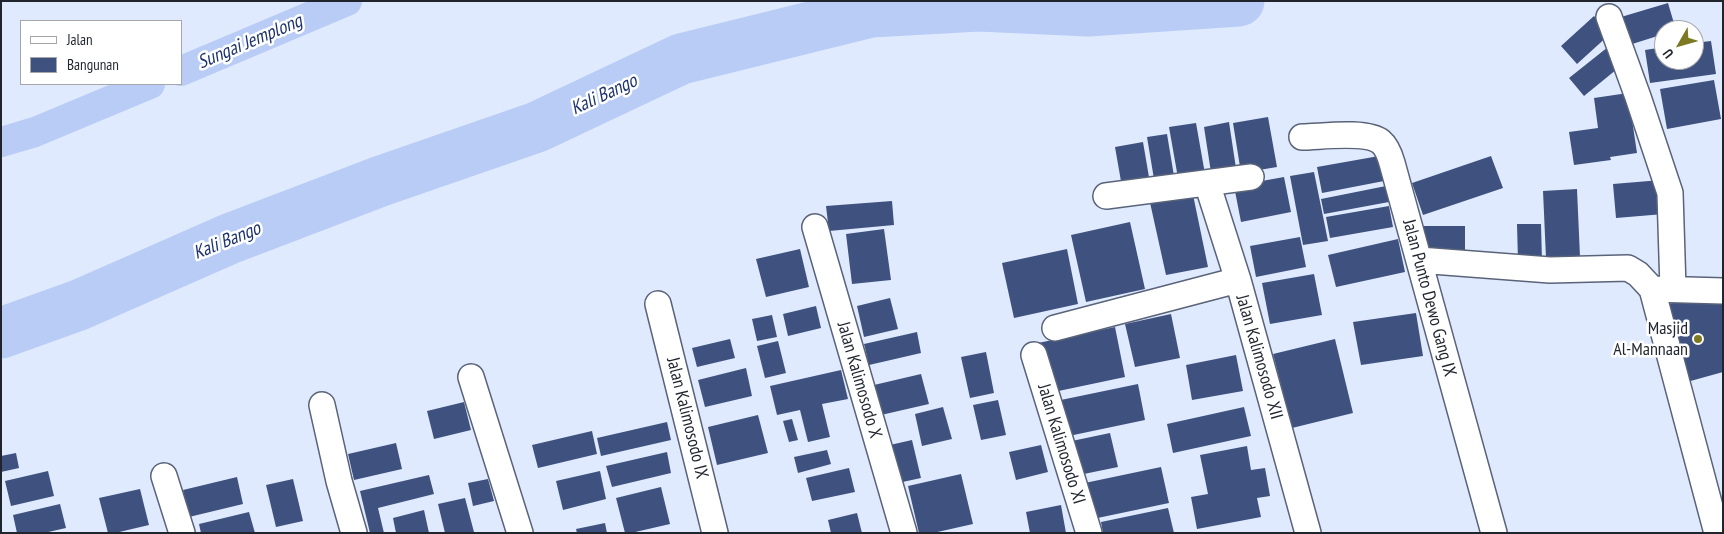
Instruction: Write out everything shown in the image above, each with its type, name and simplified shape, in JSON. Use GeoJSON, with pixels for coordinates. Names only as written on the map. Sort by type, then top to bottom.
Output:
{"type":"FeatureCollection","features":[{"type":"Feature","properties":{"kind":"street"},"geometry":{"type":"LineString","coordinates":[[1609,18],[1670,193],[1663,289],[1717,533]]}},
{"type":"Feature","properties":{"kind":"street","name":"Jalan Punto Dewo Gang IX"},"geometry":{"type":"LineString","coordinates":[[1302,137],[1371,137],[1380,142],[1388,151],[1494,533]]}},
{"type":"Feature","properties":{"kind":"street"},"geometry":{"type":"LineString","coordinates":[[1106,196],[1251,177]]}},
{"type":"Feature","properties":{"kind":"street","name":"Jalan Kalimosodo XII"},"geometry":{"type":"LineString","coordinates":[[1207,183],[1238,280],[1308,533]]}},
{"type":"Feature","properties":{"kind":"street","name":"Jalan Kalimosodo X"},"geometry":{"type":"LineString","coordinates":[[815,227],[904,533]]}},
{"type":"Feature","properties":{"kind":"street"},"geometry":{"type":"LineString","coordinates":[[1418,260],[1550,270],[1628,268],[1663,289],[1723,291]]}},
{"type":"Feature","properties":{"kind":"street"},"geometry":{"type":"LineString","coordinates":[[1055,328],[1238,280]]}},
{"type":"Feature","properties":{"kind":"street","name":"Jalan Kalimosodo IX"},"geometry":{"type":"LineString","coordinates":[[658,304],[715,533]]}},
{"type":"Feature","properties":{"kind":"street","name":"Jalan Kalimosodo XI"},"geometry":{"type":"LineString","coordinates":[[1034,355],[1089,533]]}},
{"type":"Feature","properties":{"kind":"street"},"geometry":{"type":"LineString","coordinates":[[471,377],[520,533]]}},
{"type":"Feature","properties":{"kind":"street"},"geometry":{"type":"LineString","coordinates":[[322,406],[339,481],[354,533]]}},
{"type":"Feature","properties":{"kind":"street"},"geometry":{"type":"LineString","coordinates":[[164,476],[182,533]]}},
{"type":"Feature","properties":{"kind":"building"},"geometry":{"type":"Polygon","coordinates":[[[1668,3],[1673,20],[1654,20],[1654,37],[1629,45],[1621,17],[1668,3]]]}},
{"type":"Feature","properties":{"kind":"building"},"geometry":{"type":"Polygon","coordinates":[[[1594,16],[1610,34],[1577,64],[1561,46],[1594,16]]]}},
{"type":"Feature","properties":{"kind":"building"},"geometry":{"type":"Polygon","coordinates":[[[1711,41],[1716,74],[1650,83],[1645,50],[1654,49],[1654,70],[1704,70],[1704,42],[1711,41]]]}},
{"type":"Feature","properties":{"kind":"building"},"geometry":{"type":"Polygon","coordinates":[[[1608,47],[1622,65],[1584,96],[1569,78],[1608,47]]]}},
{"type":"Feature","properties":{"kind":"building"},"geometry":{"type":"Polygon","coordinates":[[[1714,80],[1721,119],[1667,129],[1660,89],[1714,80]]]}},
{"type":"Feature","properties":{"kind":"building"},"geometry":{"type":"Polygon","coordinates":[[[1628,93],[1637,153],[1610,157],[1611,160],[1574,165],[1569,132],[1598,128],[1594,98],[1628,93]]]}},
{"type":"Feature","properties":{"kind":"building"},"geometry":{"type":"Polygon","coordinates":[[[1268,117],[1277,167],[1241,173],[1233,123],[1268,117]]]}},
{"type":"Feature","properties":{"kind":"building"},"geometry":{"type":"Polygon","coordinates":[[[1229,122],[1237,175],[1212,179],[1204,127],[1229,122]]]}},
{"type":"Feature","properties":{"kind":"building"},"geometry":{"type":"Polygon","coordinates":[[[1196,123],[1205,174],[1178,178],[1169,127],[1196,123]]]}},
{"type":"Feature","properties":{"kind":"building"},"geometry":{"type":"Polygon","coordinates":[[[1167,134],[1174,176],[1154,179],[1147,137],[1167,134]]]}},
{"type":"Feature","properties":{"kind":"building"},"geometry":{"type":"Polygon","coordinates":[[[1143,142],[1150,183],[1122,187],[1115,147],[1143,142]]]}},
{"type":"Feature","properties":{"kind":"building"},"geometry":{"type":"Polygon","coordinates":[[[1379,156],[1384,181],[1322,193],[1317,167],[1379,156]]]}},
{"type":"Feature","properties":{"kind":"building"},"geometry":{"type":"Polygon","coordinates":[[[1491,156],[1503,188],[1423,215],[1412,183],[1491,156]]]}},
{"type":"Feature","properties":{"kind":"building"},"geometry":{"type":"Polygon","coordinates":[[[1314,172],[1328,241],[1303,245],[1290,176],[1314,172]]]}},
{"type":"Feature","properties":{"kind":"building"},"geometry":{"type":"Polygon","coordinates":[[[1284,177],[1291,212],[1241,222],[1234,186],[1284,177]]]}},
{"type":"Feature","properties":{"kind":"building"},"geometry":{"type":"Polygon","coordinates":[[[1661,180],[1664,214],[1616,218],[1613,184],[1661,180]]]}},
{"type":"Feature","properties":{"kind":"building"},"geometry":{"type":"Polygon","coordinates":[[[1386,186],[1389,202],[1324,214],[1321,199],[1386,186]]]}},
{"type":"Feature","properties":{"kind":"building"},"geometry":{"type":"Polygon","coordinates":[[[1577,189],[1580,257],[1546,258],[1543,191],[1577,189]]]}},
{"type":"Feature","properties":{"kind":"building"},"geometry":{"type":"Polygon","coordinates":[[[1192,190],[1208,267],[1166,275],[1149,198],[1192,190]]]}},
{"type":"Feature","properties":{"kind":"building"},"geometry":{"type":"Polygon","coordinates":[[[892,201],[894,225],[829,231],[826,206],[892,201]]]}},
{"type":"Feature","properties":{"kind":"building"},"geometry":{"type":"Polygon","coordinates":[[[1389,206],[1393,227],[1330,238],[1326,217],[1389,206]]]}},
{"type":"Feature","properties":{"kind":"building"},"geometry":{"type":"Polygon","coordinates":[[[1130,222],[1145,289],[1086,302],[1071,235],[1130,222]]]}},
{"type":"Feature","properties":{"kind":"building"},"geometry":{"type":"Polygon","coordinates":[[[1517,224],[1541,224],[1542,261],[1518,262],[1517,224]]]}},
{"type":"Feature","properties":{"kind":"building"},"geometry":{"type":"Polygon","coordinates":[[[1424,226],[1465,226],[1465,256],[1424,256],[1424,226]]]}},
{"type":"Feature","properties":{"kind":"building"},"geometry":{"type":"Polygon","coordinates":[[[884,229],[891,280],[852,284],[846,234],[884,229]]]}},
{"type":"Feature","properties":{"kind":"building"},"geometry":{"type":"Polygon","coordinates":[[[1300,237],[1306,267],[1256,277],[1250,246],[1300,237]]]}},
{"type":"Feature","properties":{"kind":"building"},"geometry":{"type":"Polygon","coordinates":[[[1398,239],[1405,272],[1336,287],[1328,255],[1398,239]]]}},
{"type":"Feature","properties":{"kind":"building"},"geometry":{"type":"Polygon","coordinates":[[[800,249],[809,287],[766,297],[756,259],[800,249]]]}},
{"type":"Feature","properties":{"kind":"building"},"geometry":{"type":"Polygon","coordinates":[[[1067,249],[1078,304],[1014,318],[1002,263],[1067,249]]]}},
{"type":"Feature","properties":{"kind":"building"},"geometry":{"type":"Polygon","coordinates":[[[1314,274],[1322,315],[1270,324],[1262,283],[1314,274]]]}},
{"type":"Feature","properties":{"kind":"building","name":"Masjid Al-Mannaan"},"geometry":{"type":"Polygon","coordinates":[[[1723,289],[1723,372],[1687,382],[1662,306],[1723,289]]]}},
{"type":"Feature","properties":{"kind":"building"},"geometry":{"type":"Polygon","coordinates":[[[890,298],[898,329],[864,337],[857,306],[890,298]]]}},
{"type":"Feature","properties":{"kind":"building"},"geometry":{"type":"Polygon","coordinates":[[[816,306],[821,328],[788,336],[783,314],[816,306]]]}},
{"type":"Feature","properties":{"kind":"building"},"geometry":{"type":"Polygon","coordinates":[[[1416,313],[1423,356],[1361,365],[1353,322],[1416,313]]]}},
{"type":"Feature","properties":{"kind":"building"},"geometry":{"type":"Polygon","coordinates":[[[1171,314],[1180,358],[1135,367],[1125,324],[1171,314]]]}},
{"type":"Feature","properties":{"kind":"building"},"geometry":{"type":"Polygon","coordinates":[[[772,315],[777,337],[757,341],[752,319],[772,315]]]}},
{"type":"Feature","properties":{"kind":"building"},"geometry":{"type":"Polygon","coordinates":[[[1115,327],[1125,377],[1049,393],[1038,343],[1115,327]]]}},
{"type":"Feature","properties":{"kind":"building"},"geometry":{"type":"Polygon","coordinates":[[[917,332],[921,353],[869,365],[864,344],[917,332]]]}},
{"type":"Feature","properties":{"kind":"building"},"geometry":{"type":"Polygon","coordinates":[[[730,339],[735,358],[697,367],[692,348],[730,339]]]}},
{"type":"Feature","properties":{"kind":"building"},"geometry":{"type":"Polygon","coordinates":[[[1335,339],[1353,413],[1292,428],[1273,354],[1335,339]]]}},
{"type":"Feature","properties":{"kind":"building"},"geometry":{"type":"Polygon","coordinates":[[[778,341],[786,373],[765,378],[757,346],[778,341]]]}},
{"type":"Feature","properties":{"kind":"building"},"geometry":{"type":"Polygon","coordinates":[[[986,352],[994,393],[970,398],[961,357],[986,352]]]}},
{"type":"Feature","properties":{"kind":"building"},"geometry":{"type":"Polygon","coordinates":[[[1236,355],[1243,391],[1192,400],[1186,365],[1236,355]]]}},
{"type":"Feature","properties":{"kind":"building"},"geometry":{"type":"Polygon","coordinates":[[[746,368],[752,396],[705,407],[698,380],[746,368]]]}},
{"type":"Feature","properties":{"kind":"building"},"geometry":{"type":"Polygon","coordinates":[[[841,370],[848,399],[822,404],[830,437],[808,442],[800,410],[777,415],[770,386],[841,370]]]}},
{"type":"Feature","properties":{"kind":"building"},"geometry":{"type":"Polygon","coordinates":[[[921,374],[929,404],[881,415],[874,385],[921,374]]]}},
{"type":"Feature","properties":{"kind":"building"},"geometry":{"type":"Polygon","coordinates":[[[1138,384],[1145,420],[1064,437],[1056,401],[1138,384]]]}},
{"type":"Feature","properties":{"kind":"building"},"geometry":{"type":"Polygon","coordinates":[[[998,400],[1006,435],[981,440],[973,405],[998,400]]]}},
{"type":"Feature","properties":{"kind":"building"},"geometry":{"type":"Polygon","coordinates":[[[464,402],[471,430],[434,439],[427,411],[464,402]]]}},
{"type":"Feature","properties":{"kind":"building"},"geometry":{"type":"Polygon","coordinates":[[[943,407],[952,439],[922,446],[915,414],[943,407]]]}},
{"type":"Feature","properties":{"kind":"building"},"geometry":{"type":"Polygon","coordinates":[[[1244,407],[1251,436],[1173,453],[1167,424],[1244,407]]]}},
{"type":"Feature","properties":{"kind":"building"},"geometry":{"type":"Polygon","coordinates":[[[758,415],[768,453],[717,465],[708,427],[758,415]]]}},
{"type":"Feature","properties":{"kind":"building"},"geometry":{"type":"Polygon","coordinates":[[[792,419],[798,440],[789,442],[783,421],[792,419]]]}},
{"type":"Feature","properties":{"kind":"building"},"geometry":{"type":"Polygon","coordinates":[[[667,422],[671,440],[601,456],[597,438],[667,422]]]}},
{"type":"Feature","properties":{"kind":"building"},"geometry":{"type":"Polygon","coordinates":[[[592,431],[597,454],[538,468],[532,445],[592,431]]]}},
{"type":"Feature","properties":{"kind":"building"},"geometry":{"type":"Polygon","coordinates":[[[1110,433],[1118,467],[1074,476],[1067,442],[1110,433]]]}},
{"type":"Feature","properties":{"kind":"building"},"geometry":{"type":"Polygon","coordinates":[[[912,440],[921,478],[898,483],[890,445],[912,440]]]}},
{"type":"Feature","properties":{"kind":"building"},"geometry":{"type":"Polygon","coordinates":[[[396,443],[402,469],[354,480],[348,454],[396,443]]]}},
{"type":"Feature","properties":{"kind":"building"},"geometry":{"type":"Polygon","coordinates":[[[1041,445],[1048,472],[1016,480],[1009,452],[1041,445]]]}},
{"type":"Feature","properties":{"kind":"building"},"geometry":{"type":"Polygon","coordinates":[[[1247,446],[1251,470],[1265,468],[1270,496],[1257,498],[1261,517],[1197,529],[1191,497],[1208,494],[1200,455],[1247,446]]]}},
{"type":"Feature","properties":{"kind":"building"},"geometry":{"type":"Polygon","coordinates":[[[827,450],[831,464],[798,473],[794,457],[827,450]]]}},
{"type":"Feature","properties":{"kind":"building"},"geometry":{"type":"Polygon","coordinates":[[[667,452],[671,473],[612,487],[606,466],[667,452]]]}},
{"type":"Feature","properties":{"kind":"building"},"geometry":{"type":"Polygon","coordinates":[[[16,453],[19,468],[1,472],[1,456],[16,453]]]}},
{"type":"Feature","properties":{"kind":"building"},"geometry":{"type":"Polygon","coordinates":[[[1161,467],[1169,503],[1088,520],[1080,484],[1161,467]]]}},
{"type":"Feature","properties":{"kind":"building"},"geometry":{"type":"Polygon","coordinates":[[[849,468],[855,492],[812,501],[806,478],[849,468]]]}},
{"type":"Feature","properties":{"kind":"building"},"geometry":{"type":"Polygon","coordinates":[[[48,471],[54,496],[11,506],[5,481],[48,471]]]}},
{"type":"Feature","properties":{"kind":"building"},"geometry":{"type":"Polygon","coordinates":[[[600,471],[606,499],[563,510],[556,481],[600,471]]]}},
{"type":"Feature","properties":{"kind":"building"},"geometry":{"type":"Polygon","coordinates":[[[961,474],[973,524],[933,533],[919,533],[908,486],[961,474]]]}},
{"type":"Feature","properties":{"kind":"building"},"geometry":{"type":"Polygon","coordinates":[[[429,475],[434,494],[378,508],[384,533],[370,533],[360,491],[429,475]]]}},
{"type":"Feature","properties":{"kind":"building"},"geometry":{"type":"Polygon","coordinates":[[[237,477],[243,504],[189,517],[183,490],[237,477]]]}},
{"type":"Feature","properties":{"kind":"building"},"geometry":{"type":"Polygon","coordinates":[[[293,479],[303,521],[276,527],[266,485],[293,479]]]}},
{"type":"Feature","properties":{"kind":"building"},"geometry":{"type":"Polygon","coordinates":[[[488,479],[494,501],[473,506],[468,483],[488,479]]]}},
{"type":"Feature","properties":{"kind":"building"},"geometry":{"type":"Polygon","coordinates":[[[661,487],[670,524],[625,533],[616,498],[661,487]]]}},
{"type":"Feature","properties":{"kind":"building"},"geometry":{"type":"Polygon","coordinates":[[[140,489],[149,525],[108,533],[99,498],[140,489]]]}},
{"type":"Feature","properties":{"kind":"building"},"geometry":{"type":"Polygon","coordinates":[[[465,498],[474,532],[445,533],[438,504],[465,498]]]}},
{"type":"Feature","properties":{"kind":"building"},"geometry":{"type":"Polygon","coordinates":[[[60,504],[66,528],[44,533],[17,533],[13,515],[60,504]]]}},
{"type":"Feature","properties":{"kind":"building"},"geometry":{"type":"Polygon","coordinates":[[[1061,505],[1066,533],[1030,533],[1026,512],[1061,505]]]}},
{"type":"Feature","properties":{"kind":"building"},"geometry":{"type":"Polygon","coordinates":[[[1168,508],[1174,533],[1103,533],[1101,522],[1168,508]]]}},
{"type":"Feature","properties":{"kind":"building"},"geometry":{"type":"Polygon","coordinates":[[[424,510],[429,533],[396,533],[393,518],[424,510]]]}},
{"type":"Feature","properties":{"kind":"building"},"geometry":{"type":"Polygon","coordinates":[[[249,512],[255,533],[201,533],[199,524],[249,512]]]}},
{"type":"Feature","properties":{"kind":"building"},"geometry":{"type":"Polygon","coordinates":[[[857,513],[862,533],[831,533],[828,520],[857,513]]]}},
{"type":"Feature","properties":{"kind":"building"},"geometry":{"type":"Polygon","coordinates":[[[605,523],[607,533],[577,533],[576,529],[605,523]]]}},
{"type":"Feature","properties":{"kind":"waterway","name":"Sungai Jemplong"},"geometry":{"type":"LineString","coordinates":[[182,71],[347,1]]}},
{"type":"Feature","properties":{"kind":"waterway","name":"Kali Bango"},"geometry":{"type":"LineString","coordinates":[[1,333],[79,305],[229,239],[381,181],[537,127],[681,59],[871,12],[979,6],[1088,11],[1239,1]]}},
{"type":"Feature","properties":{"kind":"waterway","name":"Sungai Jemplong"},"geometry":{"type":"LineString","coordinates":[[1,142],[35,132],[148,85]]}},
{"type":"Feature","properties":{"kind":"place","name":"Masjid Al-Mannaan"},"geometry":{"type":"Point","coordinates":[1698,339]}}]}
